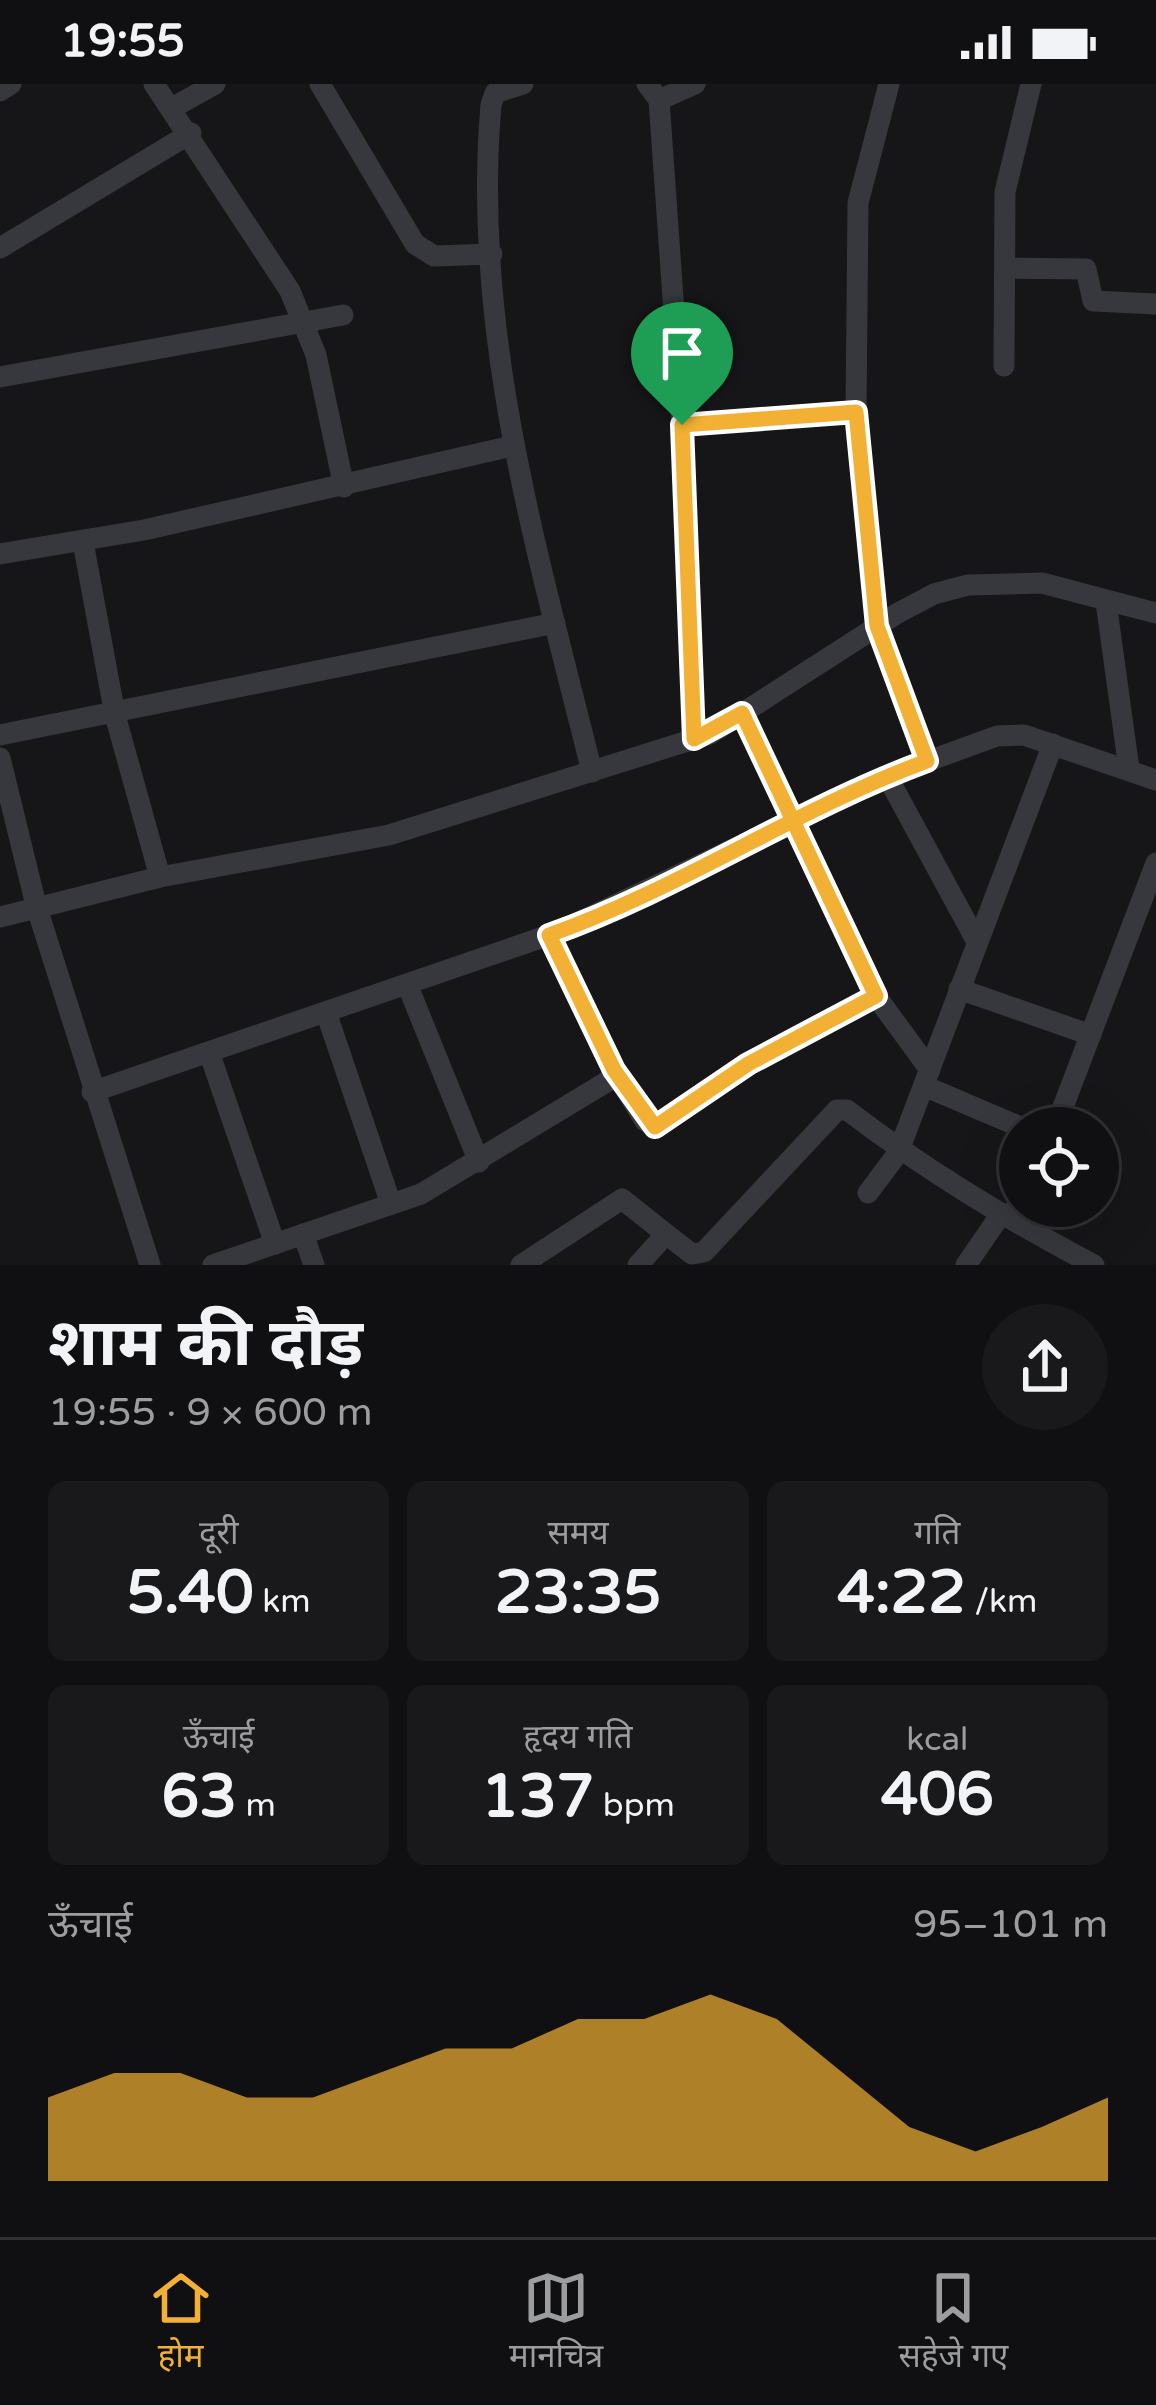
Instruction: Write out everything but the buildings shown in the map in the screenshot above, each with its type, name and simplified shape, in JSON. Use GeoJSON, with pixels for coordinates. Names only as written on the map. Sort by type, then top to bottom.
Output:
{"type":"FeatureCollection","features":[{"type":"Feature","properties":{"kind":"street"},"geometry":{"type":"LineString","coordinates":[[0,91],[11,84]]}},
{"type":"Feature","properties":{"kind":"street"},"geometry":{"type":"LineString","coordinates":[[154,84],[191,134],[304,322],[344,487]]}},
{"type":"Feature","properties":{"kind":"street"},"geometry":{"type":"LineString","coordinates":[[172,108],[215,84]]}},
{"type":"Feature","properties":{"kind":"street"},"geometry":{"type":"LineString","coordinates":[[320,84],[415,244],[434,256],[492,254]]}},
{"type":"Feature","properties":{"kind":"street"},"geometry":{"type":"LineString","coordinates":[[523,84],[492,89],[493,321],[512,446],[592,772]]}},
{"type":"Feature","properties":{"kind":"street"},"geometry":{"type":"LineString","coordinates":[[694,739],[682,425],[653,92],[695,84]]}},
{"type":"Feature","properties":{"kind":"street"},"geometry":{"type":"LineString","coordinates":[[889,84],[858,203],[856,412],[877,626],[927,761]]}},
{"type":"Feature","properties":{"kind":"street"},"geometry":{"type":"LineString","coordinates":[[1004,366],[1008,167],[1031,84]]}},
{"type":"Feature","properties":{"kind":"street"},"geometry":{"type":"LineString","coordinates":[[0,248],[191,134]]}},
{"type":"Feature","properties":{"kind":"street"},"geometry":{"type":"LineString","coordinates":[[1005,268],[1086,269],[1093,301],[1156,304]]}},
{"type":"Feature","properties":{"kind":"street"},"geometry":{"type":"LineString","coordinates":[[0,377],[344,315]]}},
{"type":"Feature","properties":{"kind":"street"},"geometry":{"type":"LineString","coordinates":[[682,425],[856,412]]}},
{"type":"Feature","properties":{"kind":"street"},"geometry":{"type":"LineString","coordinates":[[0,554],[82,542],[344,487],[512,446]]}},
{"type":"Feature","properties":{"kind":"street"},"geometry":{"type":"LineString","coordinates":[[82,542],[115,715],[160,877]]}},
{"type":"Feature","properties":{"kind":"street"},"geometry":{"type":"LineString","coordinates":[[0,916],[160,877],[389,835],[694,739],[934,594],[982,583],[1042,583],[1156,613]]}},
{"type":"Feature","properties":{"kind":"street"},"geometry":{"type":"LineString","coordinates":[[1106,602],[1129,769]]}},
{"type":"Feature","properties":{"kind":"street"},"geometry":{"type":"LineString","coordinates":[[0,736],[555,622]]}},
{"type":"Feature","properties":{"kind":"street"},"geometry":{"type":"LineString","coordinates":[[742,713],[876,996],[927,1078],[999,1116]]}},
{"type":"Feature","properties":{"kind":"street"},"geometry":{"type":"LineString","coordinates":[[92,1092],[549,935],[887,776],[997,736],[1024,735],[1156,780]]}},
{"type":"Feature","properties":{"kind":"street"},"geometry":{"type":"LineString","coordinates":[[868,1192],[898,1153],[1053,744]]}},
{"type":"Feature","properties":{"kind":"street"},"geometry":{"type":"LineString","coordinates":[[0,758],[36,905],[150,1265]]}},
{"type":"Feature","properties":{"kind":"street"},"geometry":{"type":"LineString","coordinates":[[887,776],[976,940]]}},
{"type":"Feature","properties":{"kind":"street"},"geometry":{"type":"LineString","coordinates":[[1063,1107],[1156,863]]}},
{"type":"Feature","properties":{"kind":"street"},"geometry":{"type":"LineString","coordinates":[[549,935],[614,1070],[655,1127],[748,1064],[876,996]]}},
{"type":"Feature","properties":{"kind":"street"},"geometry":{"type":"LineString","coordinates":[[407,984],[479,1162]]}},
{"type":"Feature","properties":{"kind":"street"},"geometry":{"type":"LineString","coordinates":[[959,989],[1091,1035]]}},
{"type":"Feature","properties":{"kind":"street"},"geometry":{"type":"LineString","coordinates":[[326,1012],[391,1204]]}},
{"type":"Feature","properties":{"kind":"street"},"geometry":{"type":"LineString","coordinates":[[209,1052],[274,1244]]}},
{"type":"Feature","properties":{"kind":"street"},"geometry":{"type":"LineString","coordinates":[[213,1265],[391,1204],[479,1162],[608,1081],[614,1070]]}},
{"type":"Feature","properties":{"kind":"street"},"geometry":{"type":"LineString","coordinates":[[520,1265],[622,1199],[692,1254],[704,1252],[837,1110],[847,1110],[898,1153],[999,1215]]}},
{"type":"Feature","properties":{"kind":"street"},"geometry":{"type":"LineString","coordinates":[[966,1265],[999,1222]]}},
{"type":"Feature","properties":{"kind":"street"},"geometry":{"type":"LineString","coordinates":[[1022,1227],[1094,1265]]}},
{"type":"Feature","properties":{"kind":"street"},"geometry":{"type":"LineString","coordinates":[[303,1234],[314,1265]]}},
{"type":"Feature","properties":{"kind":"street"},"geometry":{"type":"LineString","coordinates":[[638,1265],[666,1234]]}},
{"type":"Feature","properties":{"kind":"route"},"geometry":{"type":"LineString","coordinates":[[682,425],[694,739],[742,713],[796,822],[876,996],[748,1064],[655,1127],[645,1121],[614,1070],[549,935],[796,822],[887,776],[927,761],[877,626],[856,412],[682,425]]}}]}
